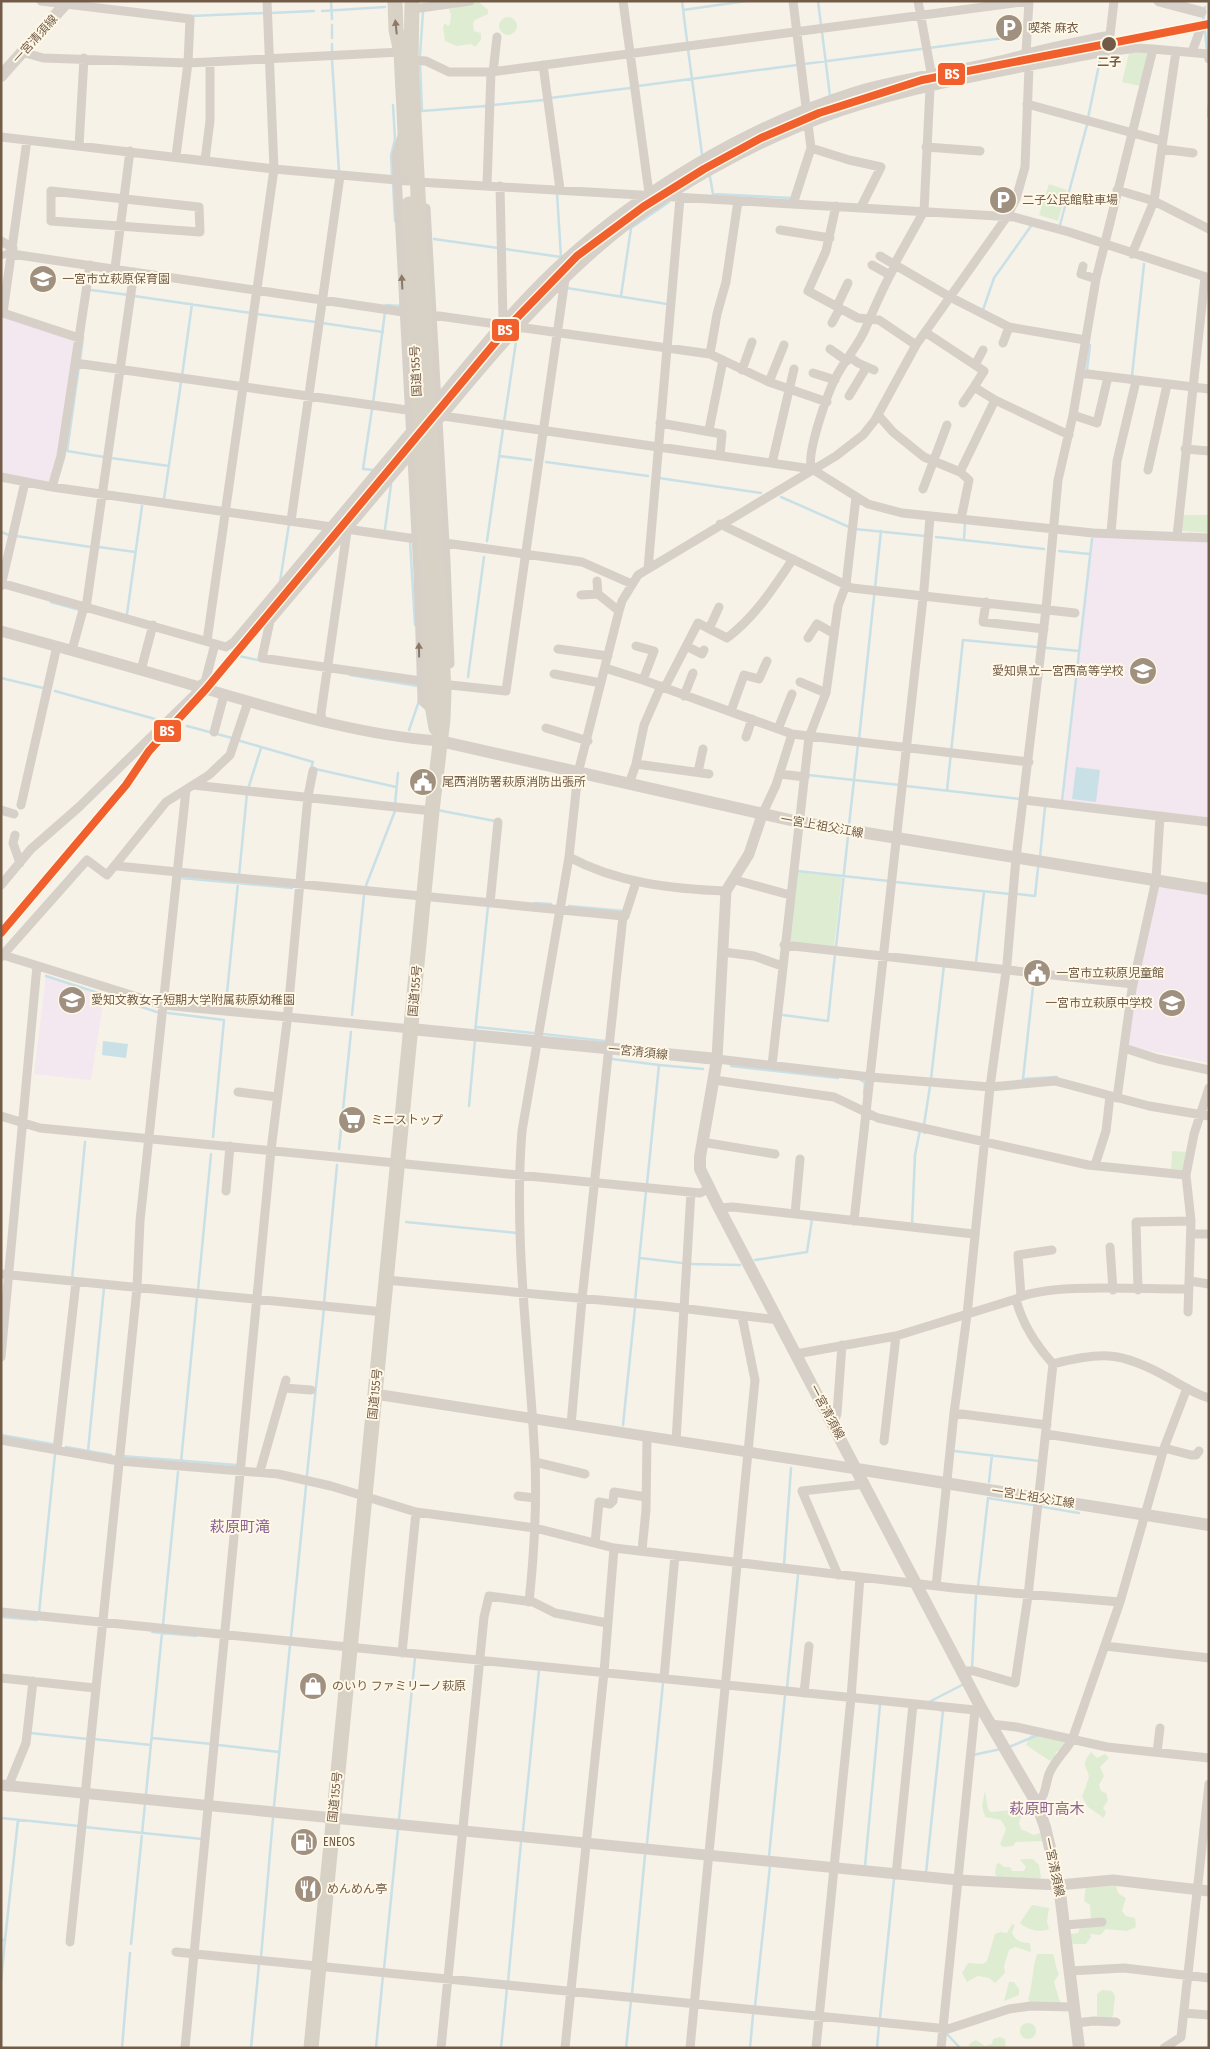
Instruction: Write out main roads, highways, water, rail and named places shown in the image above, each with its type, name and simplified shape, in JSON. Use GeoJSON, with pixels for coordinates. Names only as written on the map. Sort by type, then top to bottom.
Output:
{"type":"FeatureCollection","features":[{"type":"Feature","properties":{"kind":"highway","name":"国道155号"},"geometry":{"type":"LineString","coordinates":[[395,1],[396,30],[406,56]]}},
{"type":"Feature","properties":{"kind":"highway","name":"国道155号"},"geometry":{"type":"LineString","coordinates":[[311,2048],[444,690],[436,550],[414,306],[412,181],[406,56],[412,5]]}},
{"type":"Feature","properties":{"kind":"highway","name":"国道155号"},"geometry":{"type":"LineString","coordinates":[[436,550],[433,711],[440,741]]}},
{"type":"Feature","properties":{"kind":"main road","name":"一宮清須線"},"geometry":{"type":"LineString","coordinates":[[1,76],[67,3]]}},
{"type":"Feature","properties":{"kind":"main road","name":"一宮上祖父江線"},"geometry":{"type":"LineString","coordinates":[[440,741],[762,815],[1209,889]]}},
{"type":"Feature","properties":{"kind":"main road","name":"一宮清須線"},"geometry":{"type":"LineString","coordinates":[[411,1028],[718,1059],[702,1142],[700,1169],[718,1208],[779,1320],[962,1671],[978,1708],[991,1724],[1036,1804],[1045,1826],[1059,1885],[1078,2048]]}},
{"type":"Feature","properties":{"kind":"main road","name":"一宮上祖父江線"},"geometry":{"type":"LineString","coordinates":[[857,1469],[1209,1525]]}},
{"type":"Feature","properties":{"kind":"water"},"geometry":{"type":"Polygon","coordinates":[[[1076,767],[1100,770],[1096,802],[1072,799],[1076,767]]]}},
{"type":"Feature","properties":{"kind":"water"},"geometry":{"type":"Polygon","coordinates":[[[103,1041],[128,1044],[126,1058],[102,1055],[103,1041]]]}},
{"type":"Feature","properties":{"kind":"waterway"},"geometry":{"type":"LineString","coordinates":[[331,1],[332,19]]}},
{"type":"Feature","properties":{"kind":"waterway"},"geometry":{"type":"LineString","coordinates":[[682,1],[687,41]]}},
{"type":"Feature","properties":{"kind":"waterway"},"geometry":{"type":"LineString","coordinates":[[683,10],[746,1]]}},
{"type":"Feature","properties":{"kind":"waterway"},"geometry":{"type":"LineString","coordinates":[[818,1],[821,25]]}},
{"type":"Feature","properties":{"kind":"waterway"},"geometry":{"type":"LineString","coordinates":[[322,11],[385,7]]}},
{"type":"Feature","properties":{"kind":"waterway"},"geometry":{"type":"LineString","coordinates":[[1203,21],[1205,7]]}},
{"type":"Feature","properties":{"kind":"waterway"},"geometry":{"type":"LineString","coordinates":[[270,13],[314,11]]}},
{"type":"Feature","properties":{"kind":"waterway"},"geometry":{"type":"LineString","coordinates":[[420,55],[423,12]]}},
{"type":"Feature","properties":{"kind":"waterway"},"geometry":{"type":"LineString","coordinates":[[190,16],[264,13]]}},
{"type":"Feature","properties":{"kind":"waterway"},"geometry":{"type":"LineString","coordinates":[[332,25],[332,38]]}},
{"type":"Feature","properties":{"kind":"waterway"},"geometry":{"type":"LineString","coordinates":[[1205,31],[1207,51]]}},
{"type":"Feature","properties":{"kind":"waterway"},"geometry":{"type":"LineString","coordinates":[[822,32],[830,96]]}},
{"type":"Feature","properties":{"kind":"waterway"},"geometry":{"type":"LineString","coordinates":[[929,48],[1018,36]]}},
{"type":"Feature","properties":{"kind":"waterway"},"geometry":{"type":"LineString","coordinates":[[332,44],[332,52]]}},
{"type":"Feature","properties":{"kind":"waterway"},"geometry":{"type":"LineString","coordinates":[[688,49],[702,154]]}},
{"type":"Feature","properties":{"kind":"waterway"},"geometry":{"type":"LineString","coordinates":[[804,64],[921,49]]}},
{"type":"Feature","properties":{"kind":"waterway"},"geometry":{"type":"LineString","coordinates":[[332,59],[339,172]]}},
{"type":"Feature","properties":{"kind":"waterway"},"geometry":{"type":"LineString","coordinates":[[1088,118],[1100,60]]}},
{"type":"Feature","properties":{"kind":"waterway"},"geometry":{"type":"LineString","coordinates":[[420,63],[422,111],[486,106],[486,108]]}},
{"type":"Feature","properties":{"kind":"waterway"},"geometry":{"type":"LineString","coordinates":[[638,86],[797,65]]}},
{"type":"Feature","properties":{"kind":"waterway"},"geometry":{"type":"LineString","coordinates":[[550,98],[630,88]]}},
{"type":"Feature","properties":{"kind":"waterway"},"geometry":{"type":"LineString","coordinates":[[493,105],[544,100]]}},
{"type":"Feature","properties":{"kind":"waterway"},"geometry":{"type":"LineString","coordinates":[[1208,116],[1209,103]]}},
{"type":"Feature","properties":{"kind":"waterway"},"geometry":{"type":"LineString","coordinates":[[392,175],[391,156],[395,139],[393,105]]}},
{"type":"Feature","properties":{"kind":"waterway"},"geometry":{"type":"LineString","coordinates":[[1060,225],[1087,125]]}},
{"type":"Feature","properties":{"kind":"waterway"},"geometry":{"type":"LineString","coordinates":[[710,177],[713,194],[791,198]]}},
{"type":"Feature","properties":{"kind":"waterway"},"geometry":{"type":"LineString","coordinates":[[393,183],[395,221]]}},
{"type":"Feature","properties":{"kind":"waterway"},"geometry":{"type":"LineString","coordinates":[[505,249],[561,257],[557,193]]}},
{"type":"Feature","properties":{"kind":"waterway"},"geometry":{"type":"LineString","coordinates":[[621,296],[631,228],[669,202]]}},
{"type":"Feature","properties":{"kind":"waterway"},"geometry":{"type":"LineString","coordinates":[[983,310],[994,278],[1031,226]]}},
{"type":"Feature","properties":{"kind":"waterway"},"geometry":{"type":"LineString","coordinates":[[434,239],[498,248]]}},
{"type":"Feature","properties":{"kind":"waterway"},"geometry":{"type":"LineString","coordinates":[[1132,376],[1144,264]]}},
{"type":"Feature","properties":{"kind":"waterway"},"geometry":{"type":"LineString","coordinates":[[567,288],[667,304]]}},
{"type":"Feature","properties":{"kind":"waterway"},"geometry":{"type":"LineString","coordinates":[[91,290],[129,295]]}},
{"type":"Feature","properties":{"kind":"waterway"},"geometry":{"type":"LineString","coordinates":[[134,296],[251,313]]}},
{"type":"Feature","properties":{"kind":"waterway"},"geometry":{"type":"LineString","coordinates":[[182,376],[192,304]]}},
{"type":"Feature","properties":{"kind":"waterway"},"geometry":{"type":"LineString","coordinates":[[386,305],[400,306],[400,304]]}},
{"type":"Feature","properties":{"kind":"waterway"},"geometry":{"type":"LineString","coordinates":[[373,403],[385,312]]}},
{"type":"Feature","properties":{"kind":"waterway"},"geometry":{"type":"LineString","coordinates":[[257,314],[316,322]]}},
{"type":"Feature","properties":{"kind":"waterway"},"geometry":{"type":"LineString","coordinates":[[322,323],[383,332]]}},
{"type":"Feature","properties":{"kind":"waterway"},"geometry":{"type":"LineString","coordinates":[[504,422],[517,335]]}},
{"type":"Feature","properties":{"kind":"waterway"},"geometry":{"type":"LineString","coordinates":[[80,361],[83,337]]}},
{"type":"Feature","properties":{"kind":"waterway"},"geometry":{"type":"LineString","coordinates":[[1087,370],[1090,345],[1088,344]]}},
{"type":"Feature","properties":{"kind":"waterway"},"geometry":{"type":"LineString","coordinates":[[79,366],[67,451],[104,457]]}},
{"type":"Feature","properties":{"kind":"waterway"},"geometry":{"type":"LineString","coordinates":[[164,499],[181,382]]}},
{"type":"Feature","properties":{"kind":"waterway"},"geometry":{"type":"LineString","coordinates":[[372,409],[363,469],[373,470]]}},
{"type":"Feature","properties":{"kind":"waterway"},"geometry":{"type":"LineString","coordinates":[[487,541],[503,429]]}},
{"type":"Feature","properties":{"kind":"waterway"},"geometry":{"type":"LineString","coordinates":[[499,456],[531,460]]}},
{"type":"Feature","properties":{"kind":"waterway"},"geometry":{"type":"LineString","coordinates":[[111,458],[169,466]]}},
{"type":"Feature","properties":{"kind":"waterway"},"geometry":{"type":"LineString","coordinates":[[546,462],[648,476]]}},
{"type":"Feature","properties":{"kind":"waterway"},"geometry":{"type":"LineString","coordinates":[[659,478],[761,493]]}},
{"type":"Feature","properties":{"kind":"waterway"},"geometry":{"type":"LineString","coordinates":[[385,529],[391,485]]}},
{"type":"Feature","properties":{"kind":"waterway"},"geometry":{"type":"LineString","coordinates":[[781,497],[849,527]]}},
{"type":"Feature","properties":{"kind":"waterway"},"geometry":{"type":"LineString","coordinates":[[127,614],[142,506]]}},
{"type":"Feature","properties":{"kind":"waterway"},"geometry":{"type":"LineString","coordinates":[[964,540],[965,522]]}},
{"type":"Feature","properties":{"kind":"waterway"},"geometry":{"type":"LineString","coordinates":[[280,582],[289,524]]}},
{"type":"Feature","properties":{"kind":"waterway"},"geometry":{"type":"LineString","coordinates":[[855,529],[925,536]]}},
{"type":"Feature","properties":{"kind":"waterway"},"geometry":{"type":"LineString","coordinates":[[859,739],[881,531]]}},
{"type":"Feature","properties":{"kind":"waterway"},"geometry":{"type":"LineString","coordinates":[[1,532],[9,535]]}},
{"type":"Feature","properties":{"kind":"waterway"},"geometry":{"type":"LineString","coordinates":[[16,536],[91,547]]}},
{"type":"Feature","properties":{"kind":"waterway"},"geometry":{"type":"LineString","coordinates":[[936,537],[1044,549]]}},
{"type":"Feature","properties":{"kind":"waterway"},"geometry":{"type":"LineString","coordinates":[[1062,801],[1092,539]]}},
{"type":"Feature","properties":{"kind":"waterway"},"geometry":{"type":"LineString","coordinates":[[410,541],[415,625]]}},
{"type":"Feature","properties":{"kind":"waterway"},"geometry":{"type":"LineString","coordinates":[[99,547],[135,552]]}},
{"type":"Feature","properties":{"kind":"waterway"},"geometry":{"type":"LineString","coordinates":[[1059,551],[1090,554]]}},
{"type":"Feature","properties":{"kind":"waterway"},"geometry":{"type":"LineString","coordinates":[[468,677],[484,557]]}},
{"type":"Feature","properties":{"kind":"waterway"},"geometry":{"type":"LineString","coordinates":[[51,602],[80,610]]}},
{"type":"Feature","properties":{"kind":"waterway"},"geometry":{"type":"LineString","coordinates":[[947,790],[963,640],[1079,651]]}},
{"type":"Feature","properties":{"kind":"waterway"},"geometry":{"type":"LineString","coordinates":[[239,656],[262,661]]}},
{"type":"Feature","properties":{"kind":"waterway"},"geometry":{"type":"LineString","coordinates":[[350,675],[418,686]]}},
{"type":"Feature","properties":{"kind":"waterway"},"geometry":{"type":"LineString","coordinates":[[1,678],[43,688]]}},
{"type":"Feature","properties":{"kind":"waterway"},"geometry":{"type":"LineString","coordinates":[[55,691],[162,721]]}},
{"type":"Feature","properties":{"kind":"waterway"},"geometry":{"type":"LineString","coordinates":[[409,730],[419,701]]}},
{"type":"Feature","properties":{"kind":"waterway"},"geometry":{"type":"LineString","coordinates":[[187,726],[232,738]]}},
{"type":"Feature","properties":{"kind":"waterway"},"geometry":{"type":"LineString","coordinates":[[237,740],[313,762],[311,768],[396,787]]}},
{"type":"Feature","properties":{"kind":"waterway"},"geometry":{"type":"LineString","coordinates":[[808,775],[854,780],[858,744]]}},
{"type":"Feature","properties":{"kind":"waterway"},"geometry":{"type":"LineString","coordinates":[[248,789],[261,748]]}},
{"type":"Feature","properties":{"kind":"waterway"},"geometry":{"type":"LineString","coordinates":[[395,804],[398,773]]}},
{"type":"Feature","properties":{"kind":"waterway"},"geometry":{"type":"LineString","coordinates":[[849,825],[854,780],[900,785]]}},
{"type":"Feature","properties":{"kind":"waterway"},"geometry":{"type":"LineString","coordinates":[[906,786],[1021,799]]}},
{"type":"Feature","properties":{"kind":"waterway"},"geometry":{"type":"LineString","coordinates":[[239,876],[247,793]]}},
{"type":"Feature","properties":{"kind":"waterway"},"geometry":{"type":"LineString","coordinates":[[1040,857],[1045,807]]}},
{"type":"Feature","properties":{"kind":"waterway"},"geometry":{"type":"LineString","coordinates":[[437,810],[495,821]]}},
{"type":"Feature","properties":{"kind":"waterway"},"geometry":{"type":"LineString","coordinates":[[365,888],[395,811]]}},
{"type":"Feature","properties":{"kind":"waterway"},"geometry":{"type":"LineString","coordinates":[[836,947],[848,836]]}},
{"type":"Feature","properties":{"kind":"waterway"},"geometry":{"type":"LineString","coordinates":[[1018,894],[1035,896],[1038,868]]}},
{"type":"Feature","properties":{"kind":"waterway"},"geometry":{"type":"LineString","coordinates":[[797,871],[889,881]]}},
{"type":"Feature","properties":{"kind":"waterway"},"geometry":{"type":"LineString","coordinates":[[181,878],[292,888]]}},
{"type":"Feature","properties":{"kind":"waterway"},"geometry":{"type":"LineString","coordinates":[[895,882],[1010,894]]}},
{"type":"Feature","properties":{"kind":"waterway"},"geometry":{"type":"LineString","coordinates":[[226,1003],[238,883]]}},
{"type":"Feature","properties":{"kind":"waterway"},"geometry":{"type":"LineString","coordinates":[[976,962],[984,892]]}},
{"type":"Feature","properties":{"kind":"waterway"},"geometry":{"type":"LineString","coordinates":[[352,1015],[364,895]]}},
{"type":"Feature","properties":{"kind":"waterway"},"geometry":{"type":"LineString","coordinates":[[535,903],[551,904]]}},
{"type":"Feature","properties":{"kind":"waterway"},"geometry":{"type":"LineString","coordinates":[[475,1032],[488,906]]}},
{"type":"Feature","properties":{"kind":"waterway"},"geometry":{"type":"LineString","coordinates":[[569,906],[623,911]]}},
{"type":"Feature","properties":{"kind":"waterway"},"geometry":{"type":"LineString","coordinates":[[783,1015],[828,1021],[835,954]]}},
{"type":"Feature","properties":{"kind":"waterway"},"geometry":{"type":"LineString","coordinates":[[931,1079],[944,965]]}},
{"type":"Feature","properties":{"kind":"waterway"},"geometry":{"type":"LineString","coordinates":[[46,976],[157,1012]]}},
{"type":"Feature","properties":{"kind":"waterway"},"geometry":{"type":"LineString","coordinates":[[1034,978],[1023,1079],[1057,1077]]}},
{"type":"Feature","properties":{"kind":"waterway"},"geometry":{"type":"LineString","coordinates":[[168,1013],[224,1020],[213,1137]]}},
{"type":"Feature","properties":{"kind":"waterway"},"geometry":{"type":"LineString","coordinates":[[476,1027],[533,1033]]}},
{"type":"Feature","properties":{"kind":"waterway"},"geometry":{"type":"LineString","coordinates":[[339,1149],[351,1032]]}},
{"type":"Feature","properties":{"kind":"waterway"},"geometry":{"type":"LineString","coordinates":[[543,1034],[605,1041]]}},
{"type":"Feature","properties":{"kind":"waterway"},"geometry":{"type":"LineString","coordinates":[[469,1106],[475,1040]]}},
{"type":"Feature","properties":{"kind":"waterway"},"geometry":{"type":"LineString","coordinates":[[611,1057],[612,1059],[659,1065]]}},
{"type":"Feature","properties":{"kind":"waterway"},"geometry":{"type":"LineString","coordinates":[[647,1184],[659,1065],[703,1069]]}},
{"type":"Feature","properties":{"kind":"waterway"},"geometry":{"type":"LineString","coordinates":[[731,1066],[838,1078]]}},
{"type":"Feature","properties":{"kind":"waterway"},"geometry":{"type":"LineString","coordinates":[[861,1080],[865,1083],[864,1094]]}},
{"type":"Feature","properties":{"kind":"waterway"},"geometry":{"type":"LineString","coordinates":[[924,1125],[930,1086]]}},
{"type":"Feature","properties":{"kind":"waterway"},"geometry":{"type":"LineString","coordinates":[[912,1225],[915,1155],[920,1130],[925,1133]]}},
{"type":"Feature","properties":{"kind":"waterway"},"geometry":{"type":"LineString","coordinates":[[72,1279],[85,1142]]}},
{"type":"Feature","properties":{"kind":"waterway"},"geometry":{"type":"LineString","coordinates":[[198,1290],[211,1154]]}},
{"type":"Feature","properties":{"kind":"waterway"},"geometry":{"type":"LineString","coordinates":[[324,1303],[337,1165]]}},
{"type":"Feature","properties":{"kind":"waterway"},"geometry":{"type":"LineString","coordinates":[[635,1301],[646,1191]]}},
{"type":"Feature","properties":{"kind":"waterway"},"geometry":{"type":"LineString","coordinates":[[755,1260],[807,1252],[812,1219]]}},
{"type":"Feature","properties":{"kind":"waterway"},"geometry":{"type":"LineString","coordinates":[[406,1222],[517,1233]]}},
{"type":"Feature","properties":{"kind":"waterway"},"geometry":{"type":"LineString","coordinates":[[640,1258],[682,1263]]}},
{"type":"Feature","properties":{"kind":"waterway"},"geometry":{"type":"LineString","coordinates":[[690,1264],[740,1265]]}},
{"type":"Feature","properties":{"kind":"waterway"},"geometry":{"type":"LineString","coordinates":[[88,1451],[104,1288]]}},
{"type":"Feature","properties":{"kind":"waterway"},"geometry":{"type":"LineString","coordinates":[[181,1462],[197,1297]]}},
{"type":"Feature","properties":{"kind":"waterway"},"geometry":{"type":"LineString","coordinates":[[307,1475],[324,1308]]}},
{"type":"Feature","properties":{"kind":"waterway"},"geometry":{"type":"LineString","coordinates":[[623,1425],[635,1308]]}},
{"type":"Feature","properties":{"kind":"waterway"},"geometry":{"type":"LineString","coordinates":[[1,1435],[52,1444]]}},
{"type":"Feature","properties":{"kind":"waterway"},"geometry":{"type":"LineString","coordinates":[[66,1447],[111,1455]]}},
{"type":"Feature","properties":{"kind":"waterway"},"geometry":{"type":"LineString","coordinates":[[954,1451],[1039,1461]]}},
{"type":"Feature","properties":{"kind":"waterway"},"geometry":{"type":"LineString","coordinates":[[39,1613],[55,1454]]}},
{"type":"Feature","properties":{"kind":"waterway"},"geometry":{"type":"LineString","coordinates":[[989,1482],[992,1455]]}},
{"type":"Feature","properties":{"kind":"waterway"},"geometry":{"type":"LineString","coordinates":[[122,1456],[237,1465]]}},
{"type":"Feature","properties":{"kind":"waterway"},"geometry":{"type":"LineString","coordinates":[[784,1565],[791,1468]]}},
{"type":"Feature","properties":{"kind":"waterway"},"geometry":{"type":"LineString","coordinates":[[163,1625],[178,1472]]}},
{"type":"Feature","properties":{"kind":"waterway"},"geometry":{"type":"LineString","coordinates":[[291,1637],[306,1486]]}},
{"type":"Feature","properties":{"kind":"waterway"},"geometry":{"type":"LineString","coordinates":[[978,1587],[988,1498],[1033,1505]]}},
{"type":"Feature","properties":{"kind":"waterway"},"geometry":{"type":"LineString","coordinates":[[1043,1507],[1079,1513]]}},
{"type":"Feature","properties":{"kind":"waterway"},"geometry":{"type":"LineString","coordinates":[[787,1688],[798,1575]]}},
{"type":"Feature","properties":{"kind":"waterway"},"geometry":{"type":"LineString","coordinates":[[972,1668],[976,1595]]}},
{"type":"Feature","properties":{"kind":"waterway"},"geometry":{"type":"LineString","coordinates":[[1,1617],[37,1620]]}},
{"type":"Feature","properties":{"kind":"waterway"},"geometry":{"type":"LineString","coordinates":[[152,1632],[196,1636]]}},
{"type":"Feature","properties":{"kind":"waterway"},"geometry":{"type":"LineString","coordinates":[[146,1794],[162,1633]]}},
{"type":"Feature","properties":{"kind":"waterway"},"geometry":{"type":"LineString","coordinates":[[274,1806],[290,1645]]}},
{"type":"Feature","properties":{"kind":"waterway"},"geometry":{"type":"LineString","coordinates":[[399,1819],[415,1658]]}},
{"type":"Feature","properties":{"kind":"waterway"},"geometry":{"type":"LineString","coordinates":[[523,1831],[539,1670]]}},
{"type":"Feature","properties":{"kind":"waterway"},"geometry":{"type":"LineString","coordinates":[[647,1843],[663,1683]]}},
{"type":"Feature","properties":{"kind":"waterway"},"geometry":{"type":"LineString","coordinates":[[929,1702],[962,1685]]}},
{"type":"Feature","properties":{"kind":"waterway"},"geometry":{"type":"LineString","coordinates":[[769,1856],[785,1695]]}},
{"type":"Feature","properties":{"kind":"waterway"},"geometry":{"type":"LineString","coordinates":[[865,1866],[880,1705]]}},
{"type":"Feature","properties":{"kind":"waterway"},"geometry":{"type":"LineString","coordinates":[[926,1873],[943,1711],[940,1710]]}},
{"type":"Feature","properties":{"kind":"waterway"},"geometry":{"type":"LineString","coordinates":[[30,1733],[88,1739]]}},
{"type":"Feature","properties":{"kind":"waterway"},"geometry":{"type":"LineString","coordinates":[[1009,1747],[1038,1735]]}},
{"type":"Feature","properties":{"kind":"waterway"},"geometry":{"type":"LineString","coordinates":[[152,1738],[212,1744]]}},
{"type":"Feature","properties":{"kind":"waterway"},"geometry":{"type":"LineString","coordinates":[[93,1739],[151,1745]]}},
{"type":"Feature","properties":{"kind":"waterway"},"geometry":{"type":"LineString","coordinates":[[218,1745],[279,1752]]}},
{"type":"Feature","properties":{"kind":"waterway"},"geometry":{"type":"LineString","coordinates":[[973,1755],[1001,1749]]}},
{"type":"Feature","properties":{"kind":"waterway"},"geometry":{"type":"LineString","coordinates":[[131,1944],[145,1804]]}},
{"type":"Feature","properties":{"kind":"waterway"},"geometry":{"type":"LineString","coordinates":[[1,1818],[79,1826]]}},
{"type":"Feature","properties":{"kind":"waterway"},"geometry":{"type":"LineString","coordinates":[[261,1957],[273,1818]]}},
{"type":"Feature","properties":{"kind":"waterway"},"geometry":{"type":"LineString","coordinates":[[5,1940],[18,1820]]}},
{"type":"Feature","properties":{"kind":"waterway"},"geometry":{"type":"LineString","coordinates":[[84,1827],[202,1839]]}},
{"type":"Feature","properties":{"kind":"waterway"},"geometry":{"type":"LineString","coordinates":[[384,1969],[398,1829]]}},
{"type":"Feature","properties":{"kind":"waterway"},"geometry":{"type":"LineString","coordinates":[[508,1982],[521,1842]]}},
{"type":"Feature","properties":{"kind":"waterway"},"geometry":{"type":"LineString","coordinates":[[632,1994],[645,1855]]}},
{"type":"Feature","properties":{"kind":"waterway"},"geometry":{"type":"LineString","coordinates":[[755,2006],[770,1866]]}},
{"type":"Feature","properties":{"kind":"waterway"},"geometry":{"type":"LineString","coordinates":[[880,2018],[894,1879]]}},
{"type":"Feature","properties":{"kind":"waterway"},"geometry":{"type":"LineString","coordinates":[[1,1940],[5,1940],[1,1982]]}},
{"type":"Feature","properties":{"kind":"waterway"},"geometry":{"type":"LineString","coordinates":[[122,2048],[130,1953]]}},
{"type":"Feature","properties":{"kind":"waterway"},"geometry":{"type":"LineString","coordinates":[[251,2048],[259,1964]]}},
{"type":"Feature","properties":{"kind":"waterway"},"geometry":{"type":"LineString","coordinates":[[376,2048],[383,1975]]}},
{"type":"Feature","properties":{"kind":"waterway"},"geometry":{"type":"LineString","coordinates":[[501,2048],[507,1988]]}},
{"type":"Feature","properties":{"kind":"waterway"},"geometry":{"type":"LineString","coordinates":[[626,2048],[631,2001]]}},
{"type":"Feature","properties":{"kind":"waterway"},"geometry":{"type":"LineString","coordinates":[[750,2048],[753,2015]]}},
{"type":"Feature","properties":{"kind":"waterway"},"geometry":{"type":"LineString","coordinates":[[877,2048],[879,2025]]}},
{"type":"Feature","properties":{"kind":"waterway"},"geometry":{"type":"LineString","coordinates":[[946,2033],[960,2048]]}},
{"type":"Feature","properties":{"kind":"place","name":"喫茶 麻衣"},"geometry":{"type":"Point","coordinates":[1009,28]}},
{"type":"Feature","properties":{"kind":"place","name":"二子"},"geometry":{"type":"Point","coordinates":[1109,44]}},
{"type":"Feature","properties":{"kind":"place","name":"二子公民館駐車場"},"geometry":{"type":"Point","coordinates":[1003,200]}},
{"type":"Feature","properties":{"kind":"place","name":"一宮市立萩原保育園"},"geometry":{"type":"Point","coordinates":[43,279]}},
{"type":"Feature","properties":{"kind":"place","name":"愛知県立一宮西高等学校"},"geometry":{"type":"Point","coordinates":[1143,671]}},
{"type":"Feature","properties":{"kind":"place","name":"尾西消防署萩原消防出張所"},"geometry":{"type":"Point","coordinates":[423,782]}},
{"type":"Feature","properties":{"kind":"place","name":"一宮市立萩原児童館"},"geometry":{"type":"Point","coordinates":[1037,973]}},
{"type":"Feature","properties":{"kind":"place","name":"愛知文教女子短期大学附属萩原幼稚園"},"geometry":{"type":"Point","coordinates":[72,1000]}},
{"type":"Feature","properties":{"kind":"place","name":"一宮市立萩原中学校"},"geometry":{"type":"Point","coordinates":[1172,1003]}},
{"type":"Feature","properties":{"kind":"place","name":"ミニストップ"},"geometry":{"type":"Point","coordinates":[352,1120]}},
{"type":"Feature","properties":{"kind":"place","name":"のいり ファミリーノ萩原"},"geometry":{"type":"Point","coordinates":[313,1686]}},
{"type":"Feature","properties":{"kind":"place","name":"ENEOS"},"geometry":{"type":"Point","coordinates":[304,1842]}},
{"type":"Feature","properties":{"kind":"place","name":"めんめん亭"},"geometry":{"type":"Point","coordinates":[308,1889]}},
{"type":"Feature","properties":{"kind":"district","name":"萩原町滝"},"geometry":{"type":"Point","coordinates":[240,1527]}},
{"type":"Feature","properties":{"kind":"district","name":"萩原町高木"},"geometry":{"type":"Point","coordinates":[1047,1809]}}]}
